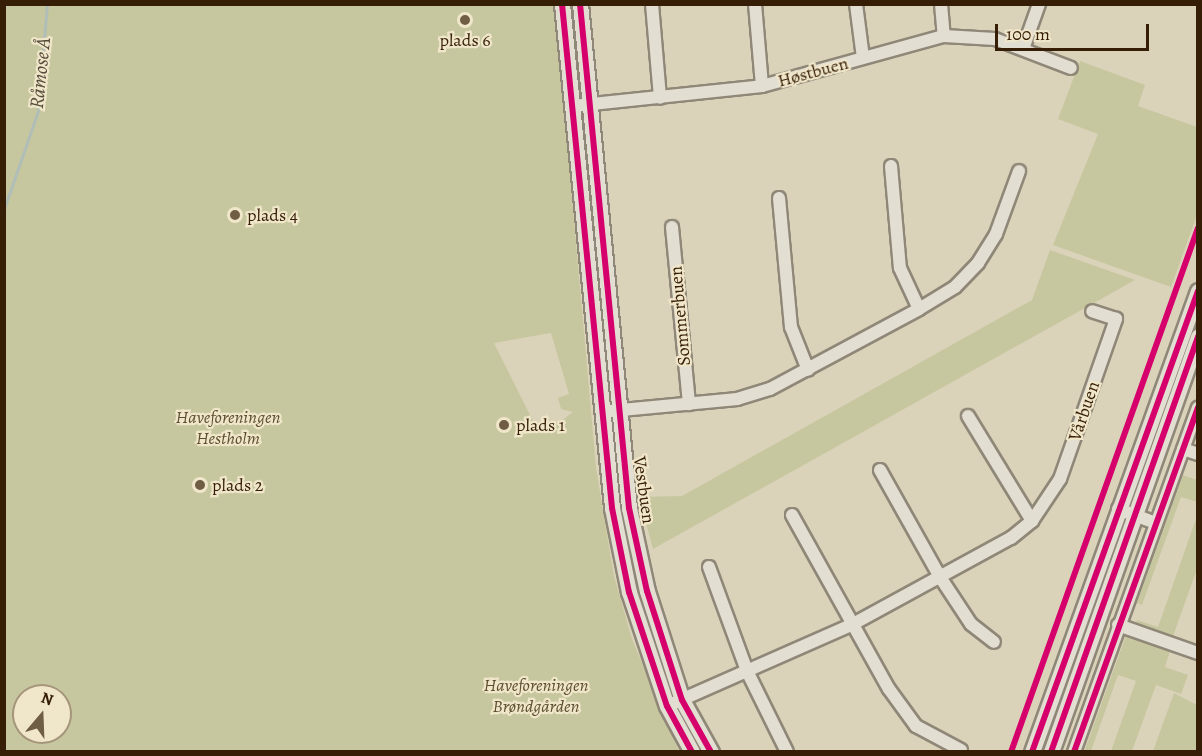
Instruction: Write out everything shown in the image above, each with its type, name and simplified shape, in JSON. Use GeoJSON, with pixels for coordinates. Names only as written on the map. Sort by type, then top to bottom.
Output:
{"type":"FeatureCollection","features":[{"type":"Feature","properties":{"kind":"street","name":"Vestbuen"},"geometry":{"type":"LineString","coordinates":[[562,4],[611,411],[629,508],[640,560],[682,700],[711,752]]}},
{"type":"Feature","properties":{"kind":"street","name":"Vestbuen"},"geometry":{"type":"LineString","coordinates":[[580,4],[611,411],[612,508],[629,592],[668,706],[692,752]]}},
{"type":"Feature","properties":{"kind":"street"},"geometry":{"type":"LineString","coordinates":[[652,4],[660,98]]}},
{"type":"Feature","properties":{"kind":"street","name":"Høstbuen"},"geometry":{"type":"LineString","coordinates":[[755,4],[762,86]]}},
{"type":"Feature","properties":{"kind":"street","name":"Høstbuen"},"geometry":{"type":"LineString","coordinates":[[856,4],[863,58]]}},
{"type":"Feature","properties":{"kind":"street"},"geometry":{"type":"LineString","coordinates":[[941,4],[944,36]]}},
{"type":"Feature","properties":{"kind":"street"},"geometry":{"type":"LineString","coordinates":[[1023,49],[1039,4]]}},
{"type":"Feature","properties":{"kind":"street","name":"Høstbuen"},"geometry":{"type":"LineString","coordinates":[[573,106],[762,86],[944,36],[981,36],[1023,49],[1071,68]]}},
{"type":"Feature","properties":{"kind":"street"},"geometry":{"type":"LineString","coordinates":[[891,166],[900,268],[919,309]]}},
{"type":"Feature","properties":{"kind":"street"},"geometry":{"type":"LineString","coordinates":[[611,411],[737,399],[808,370],[919,309],[955,286],[978,263],[996,234],[1018,171]]}},
{"type":"Feature","properties":{"kind":"street"},"geometry":{"type":"LineString","coordinates":[[779,198],[791,327],[808,370]]}},
{"type":"Feature","properties":{"kind":"street","name":"Sommerbuen"},"geometry":{"type":"LineString","coordinates":[[672,227],[689,404]]}},
{"type":"Feature","properties":{"kind":"street"},"geometry":{"type":"LineString","coordinates":[[1032,752],[1197,291]]}},
{"type":"Feature","properties":{"kind":"street","name":"Vårbuen"},"geometry":{"type":"LineString","coordinates":[[668,706],[853,624],[940,577],[1032,521],[1060,479],[1116,319],[1092,311]]}},
{"type":"Feature","properties":{"kind":"street"},"geometry":{"type":"LineString","coordinates":[[1051,752],[1197,336]]}},
{"type":"Feature","properties":{"kind":"street"},"geometry":{"type":"LineString","coordinates":[[1074,752],[1197,408]]}},
{"type":"Feature","properties":{"kind":"street"},"geometry":{"type":"LineString","coordinates":[[968,416],[1032,521]]}},
{"type":"Feature","properties":{"kind":"street"},"geometry":{"type":"LineString","coordinates":[[1183,449],[1197,454]]}},
{"type":"Feature","properties":{"kind":"street"},"geometry":{"type":"LineString","coordinates":[[880,470],[940,577],[971,624],[994,642]]}},
{"type":"Feature","properties":{"kind":"street"},"geometry":{"type":"LineString","coordinates":[[1118,509],[1156,523]]}},
{"type":"Feature","properties":{"kind":"street"},"geometry":{"type":"LineString","coordinates":[[792,514],[853,624],[916,726],[961,750]]}},
{"type":"Feature","properties":{"kind":"street"},"geometry":{"type":"LineString","coordinates":[[709,567],[747,671],[787,752]]}},
{"type":"Feature","properties":{"kind":"street"},"geometry":{"type":"LineString","coordinates":[[1119,625],[1197,653]]}},
{"type":"Feature","properties":{"kind":"green space","name":"Haveforeningen Hestholm"},"geometry":{"type":"Polygon","coordinates":[[[4,5],[555,5],[596,468],[614,576],[632,639],[679,751],[5,751],[4,5]],[[551,333],[494,343],[534,423],[560,422],[573,412],[561,409],[558,398],[569,394],[551,333]]]}},
{"type":"Feature","properties":{"kind":"green space"},"geometry":{"type":"Polygon","coordinates":[[[1080,61],[1145,85],[1138,106],[1197,127],[1197,215],[1171,287],[1053,245],[1098,134],[1058,119],[1080,61]]]}},
{"type":"Feature","properties":{"kind":"green space"},"geometry":{"type":"Polygon","coordinates":[[[1050,250],[1135,280],[653,549],[639,497],[682,496],[1032,300],[1050,250]]]}},
{"type":"Feature","properties":{"kind":"green space"},"geometry":{"type":"Polygon","coordinates":[[[1183,475],[1197,480],[1197,502],[1181,497],[1142,605],[1137,603],[1183,475]]]}},
{"type":"Feature","properties":{"kind":"green space"},"geometry":{"type":"Polygon","coordinates":[[[1197,516],[1197,569],[1172,639],[1135,626],[1137,620],[1158,627],[1197,516]]]}},
{"type":"Feature","properties":{"kind":"green space"},"geometry":{"type":"Polygon","coordinates":[[[1127,633],[1171,648],[1165,667],[1188,675],[1181,694],[1156,685],[1132,751],[1111,751],[1136,681],[1118,675],[1091,751],[1084,752],[1127,633]]]}},
{"type":"Feature","properties":{"kind":"green space"},"geometry":{"type":"Polygon","coordinates":[[[1174,693],[1197,705],[1197,751],[1153,751],[1174,693]]]}},
{"type":"Feature","properties":{"kind":"waterway","name":"Råmose Å"},"geometry":{"type":"LineString","coordinates":[[4,209],[38,111],[47,4]]}},
{"type":"Feature","properties":{"kind":"cycle path"},"geometry":{"type":"LineString","coordinates":[[562,4],[612,508],[629,592],[667,706],[692,752]]}},
{"type":"Feature","properties":{"kind":"cycle path"},"geometry":{"type":"LineString","coordinates":[[580,4],[629,508],[647,591],[682,700],[711,752]]}},
{"type":"Feature","properties":{"kind":"cycle path"},"geometry":{"type":"LineString","coordinates":[[1011,752],[1198,228]]}},
{"type":"Feature","properties":{"kind":"cycle path"},"geometry":{"type":"LineString","coordinates":[[1032,752],[1198,291]]}},
{"type":"Feature","properties":{"kind":"cycle path"},"geometry":{"type":"LineString","coordinates":[[1051,752],[1198,336]]}},
{"type":"Feature","properties":{"kind":"cycle path"},"geometry":{"type":"LineString","coordinates":[[1074,752],[1198,408]]}},
{"type":"Feature","properties":{"kind":"place","name":"plads 6"},"geometry":{"type":"Point","coordinates":[465,20]}},
{"type":"Feature","properties":{"kind":"place","name":"plads 4"},"geometry":{"type":"Point","coordinates":[235,215]}},
{"type":"Feature","properties":{"kind":"place","name":"plads 1"},"geometry":{"type":"Point","coordinates":[504,425]}},
{"type":"Feature","properties":{"kind":"place","name":"plads 2"},"geometry":{"type":"Point","coordinates":[200,485]}},
{"type":"Feature","properties":{"kind":"park label","name":"Haveforeningen Brøndgården"},"geometry":{"type":"Point","coordinates":[536,696]}}]}
